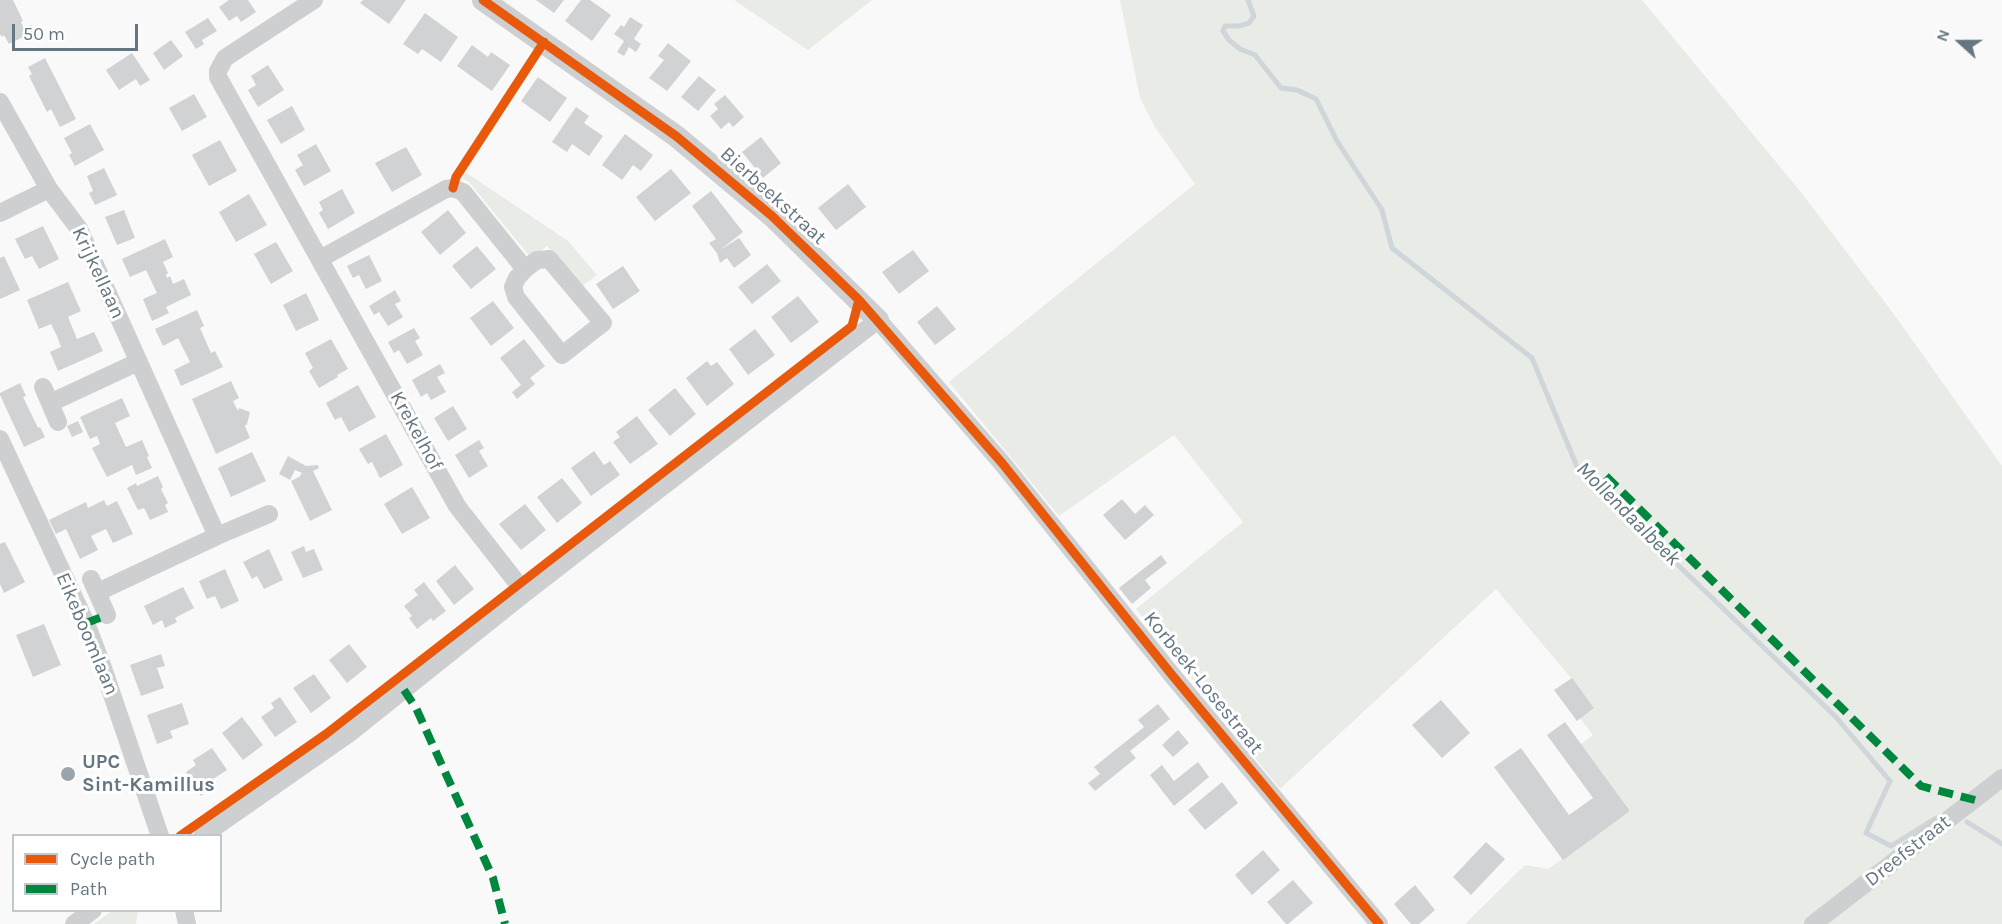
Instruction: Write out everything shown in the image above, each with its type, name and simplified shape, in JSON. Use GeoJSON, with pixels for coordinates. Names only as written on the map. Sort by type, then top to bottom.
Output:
{"type":"FeatureCollection","features":[{"type":"Feature","properties":{"kind":"street","name":"Krekelhof"},"geometry":{"type":"LineString","coordinates":[[314,0],[225,58],[218,71],[218,77],[458,506],[525,593]]}},
{"type":"Feature","properties":{"kind":"street","name":"Bierbeekstraat"},"geometry":{"type":"LineString","coordinates":[[483,0],[676,135],[772,216],[878,320],[1002,463]]}},
{"type":"Feature","properties":{"kind":"street","name":"Krijkellaan"},"geometry":{"type":"LineString","coordinates":[[0,102],[49,189],[79,229],[218,536]]}},
{"type":"Feature","properties":{"kind":"street"},"geometry":{"type":"LineString","coordinates":[[320,260],[446,189],[453,188],[463,192],[525,269]]}},
{"type":"Feature","properties":{"kind":"street"},"geometry":{"type":"LineString","coordinates":[[0,213],[49,189]]}},
{"type":"Feature","properties":{"kind":"street"},"geometry":{"type":"LineString","coordinates":[[549,259],[603,323],[562,355],[516,297],[513,287],[525,269],[537,260],[549,259]]}},
{"type":"Feature","properties":{"kind":"street"},"geometry":{"type":"LineString","coordinates":[[205,834],[351,732],[525,593],[878,320]]}},
{"type":"Feature","properties":{"kind":"street"},"geometry":{"type":"LineString","coordinates":[[58,422],[46,394],[138,362]]}},
{"type":"Feature","properties":{"kind":"street","name":"Eikeboomlaan"},"geometry":{"type":"LineString","coordinates":[[0,439],[90,634],[159,834]]}},
{"type":"Feature","properties":{"kind":"street","name":"Korbeek-Losestraat"},"geometry":{"type":"LineString","coordinates":[[1002,463],[1172,675],[1379,924]]}},
{"type":"Feature","properties":{"kind":"street"},"geometry":{"type":"LineString","coordinates":[[106,615],[94,586],[269,514]]}},
{"type":"Feature","properties":{"kind":"street","name":"Dreefstraat"},"geometry":{"type":"LineString","coordinates":[[1813,924],[2002,778]]}},
{"type":"Feature","properties":{"kind":"street"},"geometry":{"type":"LineString","coordinates":[[74,924],[90,912]]}},
{"type":"Feature","properties":{"kind":"shaded area"},"geometry":{"type":"Polygon","coordinates":[[[734,0],[872,0],[808,50],[734,0]]]}},
{"type":"Feature","properties":{"kind":"shaded area"},"geometry":{"type":"Polygon","coordinates":[[[1120,0],[1642,0],[1800,191],[1893,313],[2002,466],[2002,770],[1808,924],[1465,924],[1525,865],[1548,869],[1630,811],[1581,744],[1593,735],[1580,718],[1594,708],[1496,589],[1280,789],[1136,609],[1243,522],[1174,435],[1059,516],[949,382],[1195,184],[1155,127],[1140,98],[1120,0]]]}},
{"type":"Feature","properties":{"kind":"shaded area"},"geometry":{"type":"Polygon","coordinates":[[[465,172],[568,241],[597,275],[581,287],[547,246],[531,258],[469,182],[462,178],[465,172]]]}},
{"type":"Feature","properties":{"kind":"shaded area"},"geometry":{"type":"Polygon","coordinates":[[[2002,781],[2002,924],[1821,924],[2002,781]]]}},
{"type":"Feature","properties":{"kind":"shaded area"},"geometry":{"type":"Polygon","coordinates":[[[110,912],[138,912],[136,924],[94,924],[110,912]]]}},
{"type":"Feature","properties":{"kind":"building"},"geometry":{"type":"Polygon","coordinates":[[[0,0],[13,0],[23,21],[21,22],[24,29],[31,25],[35,31],[9,44],[4,35],[2,37],[0,34],[0,0]]]}},
{"type":"Feature","properties":{"kind":"building"},"geometry":{"type":"Polygon","coordinates":[[[229,0],[248,0],[256,12],[241,22],[237,16],[229,21],[219,7],[229,0]]]}},
{"type":"Feature","properties":{"kind":"building"},"geometry":{"type":"Polygon","coordinates":[[[363,0],[406,0],[389,24],[360,3],[363,0]]]}},
{"type":"Feature","properties":{"kind":"building"},"geometry":{"type":"Polygon","coordinates":[[[536,0],[564,0],[554,13],[536,0]]]}},
{"type":"Feature","properties":{"kind":"building"},"geometry":{"type":"Polygon","coordinates":[[[581,0],[590,0],[611,15],[592,41],[565,21],[581,0]]]}},
{"type":"Feature","properties":{"kind":"building"},"geometry":{"type":"Polygon","coordinates":[[[425,13],[458,37],[441,62],[422,49],[418,54],[403,44],[425,13]]]}},
{"type":"Feature","properties":{"kind":"building"},"geometry":{"type":"Polygon","coordinates":[[[630,17],[643,25],[634,39],[641,44],[636,52],[629,47],[624,56],[617,52],[624,41],[614,34],[621,25],[624,27],[630,17]]]}},
{"type":"Feature","properties":{"kind":"building"},"geometry":{"type":"Polygon","coordinates":[[[208,18],[217,31],[202,40],[204,44],[196,49],[185,32],[208,18]]]}},
{"type":"Feature","properties":{"kind":"building"},"geometry":{"type":"Polygon","coordinates":[[[171,40],[183,56],[164,70],[153,53],[171,40]]]}},
{"type":"Feature","properties":{"kind":"building"},"geometry":{"type":"Polygon","coordinates":[[[668,43],[691,61],[667,91],[649,78],[664,60],[658,56],[668,43]]]}},
{"type":"Feature","properties":{"kind":"building"},"geometry":{"type":"Polygon","coordinates":[[[472,45],[488,57],[491,52],[510,65],[492,91],[457,66],[472,45]]]}},
{"type":"Feature","properties":{"kind":"building"},"geometry":{"type":"Polygon","coordinates":[[[132,53],[150,80],[140,86],[136,79],[119,90],[106,70],[132,53]]]}},
{"type":"Feature","properties":{"kind":"building"},"geometry":{"type":"Polygon","coordinates":[[[45,58],[76,119],[60,127],[51,109],[47,112],[29,76],[32,74],[28,67],[45,58]]]}},
{"type":"Feature","properties":{"kind":"building"},"geometry":{"type":"Polygon","coordinates":[[[268,65],[284,90],[258,107],[248,90],[256,85],[251,76],[268,65]]]}},
{"type":"Feature","properties":{"kind":"building"},"geometry":{"type":"Polygon","coordinates":[[[699,76],[716,90],[698,111],[681,97],[699,76]]]}},
{"type":"Feature","properties":{"kind":"building"},"geometry":{"type":"Polygon","coordinates":[[[538,77],[567,98],[550,122],[521,101],[538,77]]]}},
{"type":"Feature","properties":{"kind":"building"},"geometry":{"type":"Polygon","coordinates":[[[194,94],[207,117],[182,131],[169,108],[194,94]]]}},
{"type":"Feature","properties":{"kind":"building"},"geometry":{"type":"Polygon","coordinates":[[[725,95],[744,117],[733,127],[729,122],[721,129],[710,116],[718,109],[714,104],[725,95]]]}},
{"type":"Feature","properties":{"kind":"building"},"geometry":{"type":"Polygon","coordinates":[[[292,106],[305,130],[281,144],[267,120],[292,106]]]}},
{"type":"Feature","properties":{"kind":"building"},"geometry":{"type":"Polygon","coordinates":[[[576,107],[589,116],[584,123],[603,136],[589,156],[572,144],[567,152],[552,142],[576,107]]]}},
{"type":"Feature","properties":{"kind":"building"},"geometry":{"type":"Polygon","coordinates":[[[90,124],[104,150],[75,166],[69,155],[72,153],[64,138],[90,124]]]}},
{"type":"Feature","properties":{"kind":"building"},"geometry":{"type":"Polygon","coordinates":[[[625,134],[653,155],[641,171],[633,165],[622,180],[602,165],[625,134]]]}},
{"type":"Feature","properties":{"kind":"building"},"geometry":{"type":"Polygon","coordinates":[[[761,137],[781,163],[763,178],[742,152],[761,137]]]}},
{"type":"Feature","properties":{"kind":"building"},"geometry":{"type":"Polygon","coordinates":[[[220,140],[237,171],[209,186],[192,155],[220,140]]]}},
{"type":"Feature","properties":{"kind":"building"},"geometry":{"type":"Polygon","coordinates":[[[316,144],[331,171],[304,186],[295,170],[303,165],[297,155],[316,144]]]}},
{"type":"Feature","properties":{"kind":"building"},"geometry":{"type":"Polygon","coordinates":[[[406,147],[422,175],[392,192],[375,163],[406,147]]]}},
{"type":"Feature","properties":{"kind":"building"},"geometry":{"type":"Polygon","coordinates":[[[104,168],[117,195],[95,205],[89,193],[93,191],[87,176],[104,168]]]}},
{"type":"Feature","properties":{"kind":"building"},"geometry":{"type":"Polygon","coordinates":[[[671,169],[691,193],[655,221],[636,197],[671,169]]]}},
{"type":"Feature","properties":{"kind":"building"},"geometry":{"type":"Polygon","coordinates":[[[848,184],[866,207],[836,230],[818,208],[848,184]]]}},
{"type":"Feature","properties":{"kind":"building"},"geometry":{"type":"Polygon","coordinates":[[[342,189],[355,213],[328,229],[319,213],[323,210],[319,202],[342,189]]]}},
{"type":"Feature","properties":{"kind":"building"},"geometry":{"type":"Polygon","coordinates":[[[711,191],[743,232],[720,250],[739,238],[751,255],[734,268],[727,258],[720,263],[717,253],[709,243],[716,239],[692,206],[711,191]]]}},
{"type":"Feature","properties":{"kind":"building"},"geometry":{"type":"Polygon","coordinates":[[[249,194],[267,225],[236,242],[219,212],[249,194]]]}},
{"type":"Feature","properties":{"kind":"building"},"geometry":{"type":"Polygon","coordinates":[[[124,210],[135,238],[117,245],[105,217],[124,210]]]}},
{"type":"Feature","properties":{"kind":"building"},"geometry":{"type":"Polygon","coordinates":[[[448,210],[466,233],[440,255],[421,232],[448,210]]]}},
{"type":"Feature","properties":{"kind":"building"},"geometry":{"type":"Polygon","coordinates":[[[43,226],[59,259],[39,269],[32,256],[25,259],[15,239],[43,226]]]}},
{"type":"Feature","properties":{"kind":"building"},"geometry":{"type":"Polygon","coordinates":[[[165,239],[173,257],[163,262],[168,273],[167,278],[170,276],[173,284],[184,279],[191,295],[166,307],[169,313],[152,321],[143,299],[157,293],[146,270],[130,277],[122,259],[165,239]]]}},
{"type":"Feature","properties":{"kind":"building"},"geometry":{"type":"Polygon","coordinates":[[[276,242],[293,271],[271,284],[254,254],[276,242]]]}},
{"type":"Feature","properties":{"kind":"building"},"geometry":{"type":"Polygon","coordinates":[[[477,246],[496,269],[471,289],[452,266],[477,246]]]}},
{"type":"Feature","properties":{"kind":"building"},"geometry":{"type":"Polygon","coordinates":[[[913,250],[929,271],[899,294],[882,272],[913,250]]]}},
{"type":"Feature","properties":{"kind":"building"},"geometry":{"type":"Polygon","coordinates":[[[369,255],[382,281],[366,289],[359,275],[353,278],[347,266],[369,255]]]}},
{"type":"Feature","properties":{"kind":"building"},"geometry":{"type":"Polygon","coordinates":[[[4,256],[20,290],[0,299],[0,258],[4,256]]]}},
{"type":"Feature","properties":{"kind":"building"},"geometry":{"type":"Polygon","coordinates":[[[767,264],[781,281],[752,304],[738,287],[767,264]]]}},
{"type":"Feature","properties":{"kind":"building"},"geometry":{"type":"Polygon","coordinates":[[[623,266],[640,291],[613,309],[596,284],[623,266]]]}},
{"type":"Feature","properties":{"kind":"building"},"geometry":{"type":"Polygon","coordinates":[[[68,282],[81,311],[68,317],[77,339],[94,332],[103,351],[58,371],[50,352],[61,347],[57,336],[51,324],[39,329],[27,300],[68,282]]]}},
{"type":"Feature","properties":{"kind":"building"},"geometry":{"type":"Polygon","coordinates":[[[395,290],[401,301],[395,304],[403,317],[388,326],[379,312],[374,315],[369,306],[395,290]]]}},
{"type":"Feature","properties":{"kind":"building"},"geometry":{"type":"Polygon","coordinates":[[[306,293],[319,320],[296,331],[283,305],[306,293]]]}},
{"type":"Feature","properties":{"kind":"building"},"geometry":{"type":"Polygon","coordinates":[[[798,296],[819,322],[791,343],[771,317],[798,296]]]}},
{"type":"Feature","properties":{"kind":"building"},"geometry":{"type":"Polygon","coordinates":[[[493,301],[514,328],[491,346],[470,318],[493,301]]]}},
{"type":"Feature","properties":{"kind":"building"},"geometry":{"type":"Polygon","coordinates":[[[937,306],[956,329],[935,345],[917,322],[937,306]]]}},
{"type":"Feature","properties":{"kind":"building"},"geometry":{"type":"Polygon","coordinates":[[[197,310],[204,326],[200,328],[211,353],[215,351],[223,367],[181,386],[174,370],[190,362],[178,338],[163,346],[155,329],[197,310]]]}},
{"type":"Feature","properties":{"kind":"building"},"geometry":{"type":"Polygon","coordinates":[[[414,328],[420,338],[415,341],[423,355],[407,364],[399,350],[394,353],[388,342],[414,328]]]}},
{"type":"Feature","properties":{"kind":"building"},"geometry":{"type":"Polygon","coordinates":[[[755,329],[775,355],[748,375],[729,349],[755,329]]]}},
{"type":"Feature","properties":{"kind":"building"},"geometry":{"type":"Polygon","coordinates":[[[331,339],[348,369],[319,388],[309,371],[313,368],[305,353],[331,339]]]}},
{"type":"Feature","properties":{"kind":"building"},"geometry":{"type":"Polygon","coordinates":[[[524,339],[545,366],[530,378],[535,384],[517,399],[512,392],[521,385],[500,358],[524,339]]]}},
{"type":"Feature","properties":{"kind":"building"},"geometry":{"type":"Polygon","coordinates":[[[707,361],[711,366],[717,362],[734,384],[707,406],[686,378],[707,361]]]}},
{"type":"Feature","properties":{"kind":"building"},"geometry":{"type":"Polygon","coordinates":[[[440,364],[445,373],[437,377],[446,392],[431,400],[427,393],[421,397],[412,380],[440,364]]]}},
{"type":"Feature","properties":{"kind":"building"},"geometry":{"type":"Polygon","coordinates":[[[231,381],[239,398],[233,401],[238,411],[239,408],[250,412],[245,426],[250,438],[216,454],[192,399],[231,381]]]}},
{"type":"Feature","properties":{"kind":"building"},"geometry":{"type":"Polygon","coordinates":[[[20,383],[26,396],[23,397],[45,437],[24,447],[0,395],[20,383]]]}},
{"type":"Feature","properties":{"kind":"building"},"geometry":{"type":"Polygon","coordinates":[[[358,385],[376,417],[349,432],[341,417],[335,420],[326,403],[358,385]]]}},
{"type":"Feature","properties":{"kind":"building"},"geometry":{"type":"Polygon","coordinates":[[[675,388],[696,414],[670,436],[648,410],[675,388]]]}},
{"type":"Feature","properties":{"kind":"building"},"geometry":{"type":"Polygon","coordinates":[[[122,398],[130,416],[115,423],[126,447],[142,440],[152,468],[136,475],[132,465],[107,477],[92,448],[100,444],[97,436],[90,439],[80,417],[122,398]]]}},
{"type":"Feature","properties":{"kind":"building"},"geometry":{"type":"Polygon","coordinates":[[[453,406],[467,429],[448,441],[434,418],[453,406]]]}},
{"type":"Feature","properties":{"kind":"building"},"geometry":{"type":"Polygon","coordinates":[[[637,416],[658,444],[630,464],[613,442],[620,437],[616,432],[637,416]]]}},
{"type":"Feature","properties":{"kind":"building"},"geometry":{"type":"Polygon","coordinates":[[[78,421],[83,432],[72,437],[67,426],[78,421]]]}},
{"type":"Feature","properties":{"kind":"building"},"geometry":{"type":"Polygon","coordinates":[[[386,434],[403,465],[380,478],[372,462],[368,464],[359,449],[386,434]]]}},
{"type":"Feature","properties":{"kind":"building"},"geometry":{"type":"Polygon","coordinates":[[[479,440],[484,448],[479,451],[488,466],[469,478],[455,455],[479,440]]]}},
{"type":"Feature","properties":{"kind":"building"},"geometry":{"type":"Polygon","coordinates":[[[594,451],[604,465],[610,461],[620,475],[591,496],[571,468],[594,451]]]}},
{"type":"Feature","properties":{"kind":"building"},"geometry":{"type":"Polygon","coordinates":[[[252,452],[266,481],[231,497],[218,468],[252,452]]]}},
{"type":"Feature","properties":{"kind":"building"},"geometry":{"type":"Polygon","coordinates":[[[288,456],[306,466],[318,465],[319,468],[313,471],[332,510],[310,521],[291,481],[302,473],[295,470],[290,480],[279,474],[288,456]]]}},
{"type":"Feature","properties":{"kind":"building"},"geometry":{"type":"Polygon","coordinates":[[[158,476],[168,503],[165,505],[168,512],[150,520],[144,508],[138,510],[127,488],[158,476]]]}},
{"type":"Feature","properties":{"kind":"building"},"geometry":{"type":"Polygon","coordinates":[[[562,478],[582,503],[557,523],[537,497],[562,478]]]}},
{"type":"Feature","properties":{"kind":"building"},"geometry":{"type":"Polygon","coordinates":[[[412,487],[430,518],[402,534],[384,504],[412,487]]]}},
{"type":"Feature","properties":{"kind":"building"},"geometry":{"type":"Polygon","coordinates":[[[1122,499],[1135,514],[1145,505],[1154,515],[1125,540],[1103,515],[1122,499]]]}},
{"type":"Feature","properties":{"kind":"building"},"geometry":{"type":"Polygon","coordinates":[[[104,500],[107,506],[117,501],[133,534],[113,543],[106,529],[91,536],[98,550],[80,559],[66,529],[56,534],[49,520],[86,502],[88,508],[104,500]]]}},
{"type":"Feature","properties":{"kind":"building"},"geometry":{"type":"Polygon","coordinates":[[[525,504],[546,530],[521,550],[499,524],[525,504]]]}},
{"type":"Feature","properties":{"kind":"building"},"geometry":{"type":"Polygon","coordinates":[[[5,542],[25,582],[4,593],[0,584],[0,544],[5,542]]]}},
{"type":"Feature","properties":{"kind":"building"},"geometry":{"type":"Polygon","coordinates":[[[304,546],[306,552],[314,549],[323,570],[303,578],[291,552],[304,546]]]}},
{"type":"Feature","properties":{"kind":"building"},"geometry":{"type":"Polygon","coordinates":[[[269,549],[283,580],[264,589],[257,576],[252,579],[243,562],[269,549]]]}},
{"type":"Feature","properties":{"kind":"building"},"geometry":{"type":"Polygon","coordinates":[[[1161,555],[1167,563],[1145,580],[1151,588],[1132,604],[1119,588],[1161,555]]]}},
{"type":"Feature","properties":{"kind":"building"},"geometry":{"type":"Polygon","coordinates":[[[455,565],[474,589],[454,605],[436,581],[455,565]]]}},
{"type":"Feature","properties":{"kind":"building"},"geometry":{"type":"Polygon","coordinates":[[[225,569],[239,601],[221,609],[215,596],[207,599],[199,581],[225,569]]]}},
{"type":"Feature","properties":{"kind":"building"},"geometry":{"type":"Polygon","coordinates":[[[424,582],[446,611],[433,621],[431,618],[417,629],[409,618],[412,616],[404,606],[418,595],[414,590],[424,582]]]}},
{"type":"Feature","properties":{"kind":"building"},"geometry":{"type":"Polygon","coordinates":[[[183,587],[194,608],[175,618],[177,622],[165,628],[162,620],[153,625],[144,606],[183,587]]]}},
{"type":"Feature","properties":{"kind":"building"},"geometry":{"type":"Polygon","coordinates":[[[44,624],[61,665],[33,677],[16,635],[44,624]]]}},
{"type":"Feature","properties":{"kind":"building"},"geometry":{"type":"Polygon","coordinates":[[[349,644],[367,667],[347,683],[329,660],[349,644]]]}},
{"type":"Feature","properties":{"kind":"building"},"geometry":{"type":"Polygon","coordinates":[[[161,654],[165,666],[157,668],[164,688],[141,696],[130,665],[161,654]]]}},
{"type":"Feature","properties":{"kind":"building"},"geometry":{"type":"Polygon","coordinates":[[[314,674],[331,698],[311,713],[293,688],[314,674]]]}},
{"type":"Feature","properties":{"kind":"building"},"geometry":{"type":"Polygon","coordinates":[[[1572,678],[1594,708],[1577,721],[1554,690],[1572,678]]]}},
{"type":"Feature","properties":{"kind":"building"},"geometry":{"type":"Polygon","coordinates":[[[280,697],[297,722],[275,737],[261,717],[274,708],[271,703],[280,697]]]}},
{"type":"Feature","properties":{"kind":"building"},"geometry":{"type":"Polygon","coordinates":[[[1441,700],[1470,733],[1442,758],[1412,725],[1441,700]]]}},
{"type":"Feature","properties":{"kind":"building"},"geometry":{"type":"Polygon","coordinates":[[[182,703],[189,724],[170,731],[173,738],[157,744],[147,715],[182,703]]]}},
{"type":"Feature","properties":{"kind":"building"},"geometry":{"type":"Polygon","coordinates":[[[1158,704],[1170,719],[1130,751],[1136,758],[1095,791],[1088,783],[1100,774],[1094,767],[1144,727],[1138,720],[1158,704]]]}},
{"type":"Feature","properties":{"kind":"building"},"geometry":{"type":"Polygon","coordinates":[[[242,717],[263,745],[243,760],[222,733],[242,717]]]}},
{"type":"Feature","properties":{"kind":"building"},"geometry":{"type":"Polygon","coordinates":[[[1565,722],[1630,811],[1563,860],[1494,767],[1521,748],[1569,815],[1593,798],[1547,735],[1565,722]]]}},
{"type":"Feature","properties":{"kind":"building"},"geometry":{"type":"Polygon","coordinates":[[[1178,730],[1189,743],[1173,757],[1162,745],[1178,730]]]}},
{"type":"Feature","properties":{"kind":"building"},"geometry":{"type":"Polygon","coordinates":[[[212,748],[227,770],[210,781],[214,787],[201,796],[186,772],[196,765],[193,760],[212,748]]]}},
{"type":"Feature","properties":{"kind":"building"},"geometry":{"type":"Polygon","coordinates":[[[1198,762],[1209,777],[1174,806],[1150,775],[1162,765],[1174,781],[1198,762]]]}},
{"type":"Feature","properties":{"kind":"building"},"geometry":{"type":"Polygon","coordinates":[[[1222,782],[1238,803],[1205,830],[1188,810],[1222,782]]]}},
{"type":"Feature","properties":{"kind":"building"},"geometry":{"type":"Polygon","coordinates":[[[1486,842],[1505,859],[1471,895],[1453,877],[1486,842]]]}},
{"type":"Feature","properties":{"kind":"building"},"geometry":{"type":"Polygon","coordinates":[[[1263,850],[1280,870],[1252,895],[1235,875],[1263,850]]]}},
{"type":"Feature","properties":{"kind":"building"},"geometry":{"type":"Polygon","coordinates":[[[1293,880],[1313,903],[1286,924],[1267,902],[1293,880]]]}},
{"type":"Feature","properties":{"kind":"building"},"geometry":{"type":"Polygon","coordinates":[[[1415,885],[1435,910],[1419,924],[1411,924],[1394,904],[1415,885]]]}},
{"type":"Feature","properties":{"kind":"waterway","name":"Mollendaalbeek"},"geometry":{"type":"LineString","coordinates":[[1248,0],[1254,16],[1249,23],[1225,26],[1223,31],[1229,40],[1240,49],[1255,55],[1281,88],[1297,90],[1316,99],[1337,141],[1382,210],[1392,248],[1532,358],[1578,469],[1835,716],[1890,781],[1866,833],[1891,846],[1936,818]]}},
{"type":"Feature","properties":{"kind":"waterway","name":"Mollendaalbeek"},"geometry":{"type":"LineString","coordinates":[[1967,822],[2002,844]]}},
{"type":"Feature","properties":{"kind":"marked path"},"geometry":{"type":"LineString","coordinates":[[1606,476],[1921,786],[1975,800]]}},
{"type":"Feature","properties":{"kind":"marked path"},"geometry":{"type":"LineString","coordinates":[[86,623],[107,615]]}},
{"type":"Feature","properties":{"kind":"marked path"},"geometry":{"type":"LineString","coordinates":[[404,690],[416,708],[493,878],[505,924]]}},
{"type":"Feature","properties":{"kind":"cycle path"},"geometry":{"type":"LineString","coordinates":[[483,0],[676,136],[772,216],[859,300],[1002,463],[1172,675],[1379,924]]}},
{"type":"Feature","properties":{"kind":"cycle path"},"geometry":{"type":"LineString","coordinates":[[453,188],[456,177],[544,42]]}},
{"type":"Feature","properties":{"kind":"cycle path"},"geometry":{"type":"LineString","coordinates":[[183,834],[326,734],[852,326],[859,300]]}},
{"type":"Feature","properties":{"kind":"place","name":"UPC Sint-Kamillus"},"geometry":{"type":"Point","coordinates":[68,774]}}]}
